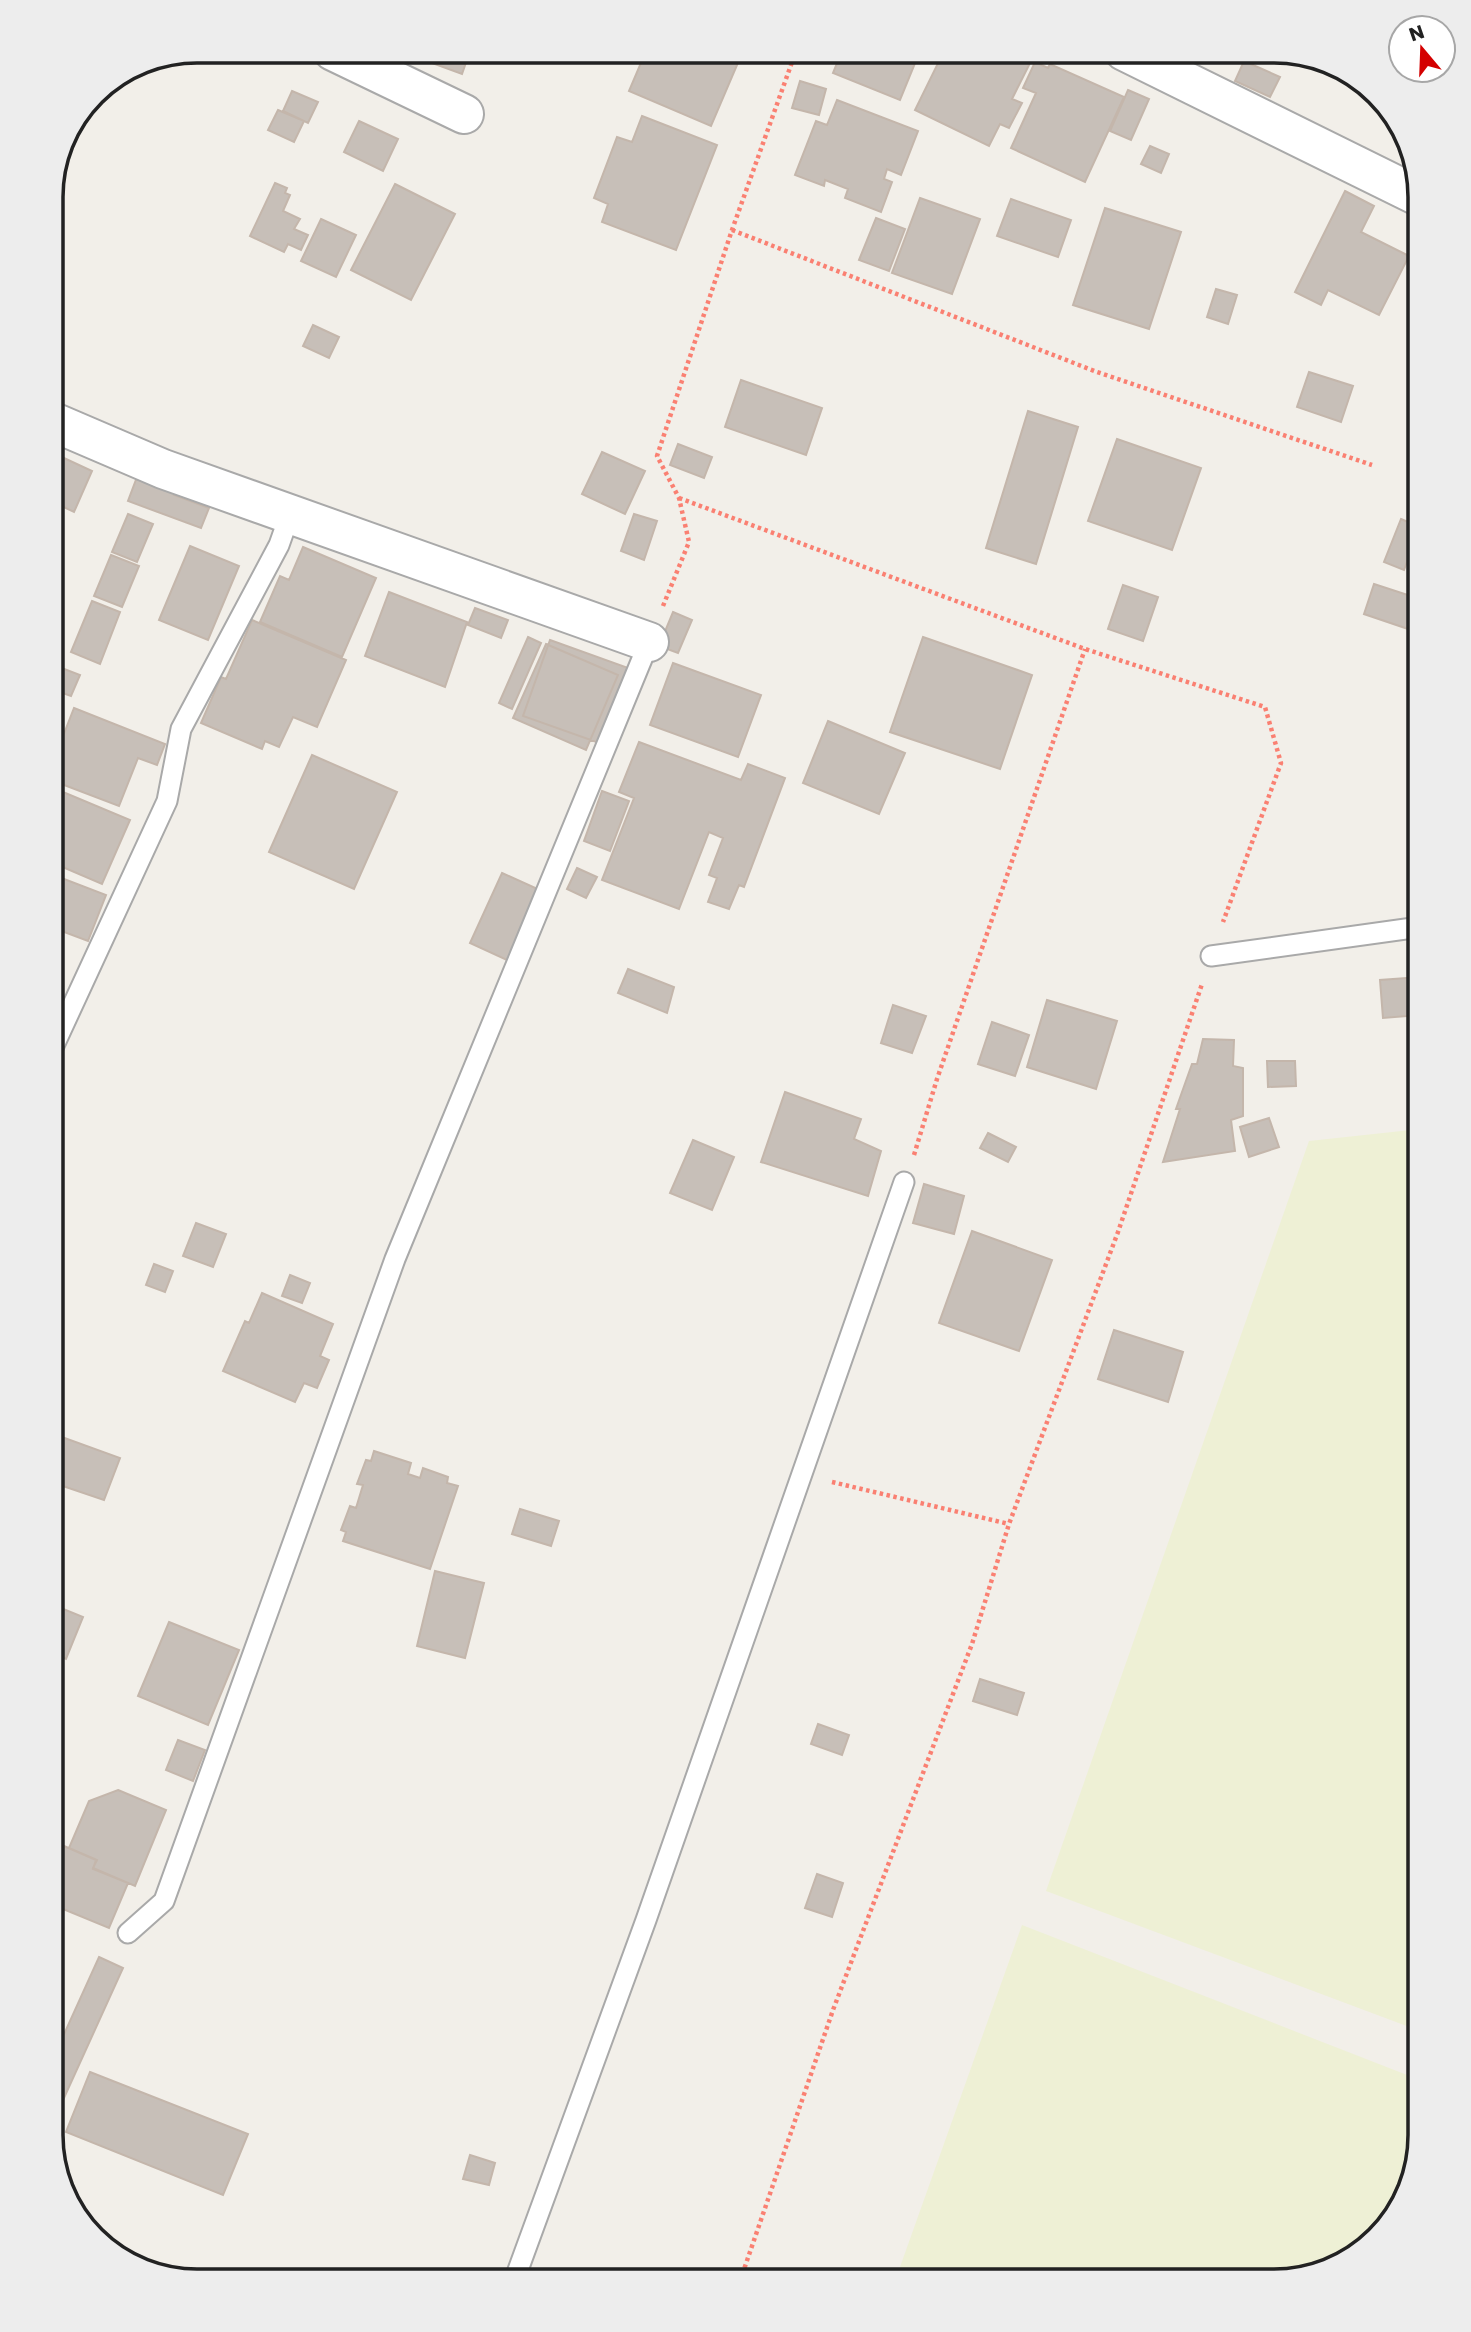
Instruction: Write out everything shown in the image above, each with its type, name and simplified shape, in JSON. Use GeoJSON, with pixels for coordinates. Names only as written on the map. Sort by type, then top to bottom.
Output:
{"type":"FeatureCollection","features":[{"type":"Feature","properties":{"kind":"street"},"geometry":{"type":"LineString","coordinates":[[359,63],[464,114]]}},
{"type":"Feature","properties":{"kind":"street"},"geometry":{"type":"LineString","coordinates":[[1148,63],[1408,191]]}},
{"type":"Feature","properties":{"kind":"street"},"geometry":{"type":"LineString","coordinates":[[63,426],[163,469],[649,642]]}},
{"type":"Feature","properties":{"kind":"lane"},"geometry":{"type":"LineString","coordinates":[[63,1026],[167,802],[181,729],[279,545],[290,514]]}},
{"type":"Feature","properties":{"kind":"lane"},"geometry":{"type":"LineString","coordinates":[[128,1933],[164,1901],[394,1259],[649,642]]}},
{"type":"Feature","properties":{"kind":"lane"},"geometry":{"type":"LineString","coordinates":[[1211,956],[1408,929]]}},
{"type":"Feature","properties":{"kind":"lane"},"geometry":{"type":"LineString","coordinates":[[518,2269],[646,1920],[904,1182]]}},
{"type":"Feature","properties":{"kind":"path"},"geometry":{"type":"LineString","coordinates":[[649,642],[689,542],[679,498],[657,456],[732,230],[792,63]]}},
{"type":"Feature","properties":{"kind":"path"},"geometry":{"type":"LineString","coordinates":[[732,230],[1097,372],[1372,465]]}},
{"type":"Feature","properties":{"kind":"path"},"geometry":{"type":"LineString","coordinates":[[679,498],[1085,649],[1265,706],[1281,763],[1211,956],[1118,1232],[1009,1524],[972,1644],[833,2010],[744,2269]]}},
{"type":"Feature","properties":{"kind":"path"},"geometry":{"type":"LineString","coordinates":[[821,1479],[1009,1524]]}},
{"type":"Feature","properties":{"kind":"green space"},"geometry":{"type":"Polygon","coordinates":[[[1408,1130],[1408,2027],[1046,1891],[1309,1141],[1408,1130]]]}},
{"type":"Feature","properties":{"kind":"green space"},"geometry":{"type":"Polygon","coordinates":[[[1022,1925],[1408,2075],[1407,2152],[1394,2194],[1375,2223],[1362,2236],[1325,2259],[1291,2268],[1274,2269],[899,2269],[1022,1925]]]}},
{"type":"Feature","properties":{"kind":"building"},"geometry":{"type":"Polygon","coordinates":[[[432,63],[466,63],[462,74],[432,63]]]}},
{"type":"Feature","properties":{"kind":"building"},"geometry":{"type":"Polygon","coordinates":[[[641,63],[738,63],[711,126],[629,91],[641,63]]]}},
{"type":"Feature","properties":{"kind":"building"},"geometry":{"type":"Polygon","coordinates":[[[837,63],[915,63],[900,100],[833,73],[837,63]]]}},
{"type":"Feature","properties":{"kind":"building"},"geometry":{"type":"Polygon","coordinates":[[[938,63],[1030,63],[1012,99],[1022,103],[1009,128],[1000,124],[989,146],[915,110],[938,63]]]}},
{"type":"Feature","properties":{"kind":"building"},"geometry":{"type":"Polygon","coordinates":[[[1035,63],[1048,68],[1050,64],[1124,97],[1085,182],[1011,148],[1036,93],[1023,88],[1035,63]]]}},
{"type":"Feature","properties":{"kind":"building"},"geometry":{"type":"Polygon","coordinates":[[[1243,63],[1280,77],[1270,97],[1235,81],[1243,63]]]}},
{"type":"Feature","properties":{"kind":"building"},"geometry":{"type":"Polygon","coordinates":[[[800,81],[826,89],[819,115],[792,108],[800,81]]]}},
{"type":"Feature","properties":{"kind":"building"},"geometry":{"type":"Polygon","coordinates":[[[1128,90],[1149,99],[1131,140],[1110,131],[1128,90]]]}},
{"type":"Feature","properties":{"kind":"building"},"geometry":{"type":"Polygon","coordinates":[[[292,91],[318,102],[308,123],[283,111],[292,91]]]}},
{"type":"Feature","properties":{"kind":"building"},"geometry":{"type":"Polygon","coordinates":[[[837,100],[918,131],[901,175],[887,169],[884,179],[892,182],[881,212],[845,198],[848,189],[825,180],[824,186],[795,175],[816,121],[827,125],[837,100]]]}},
{"type":"Feature","properties":{"kind":"building"},"geometry":{"type":"Polygon","coordinates":[[[278,110],[304,121],[294,142],[268,130],[278,110]]]}},
{"type":"Feature","properties":{"kind":"building"},"geometry":{"type":"Polygon","coordinates":[[[642,116],[717,145],[676,250],[602,222],[608,204],[594,198],[617,137],[632,142],[642,116]]]}},
{"type":"Feature","properties":{"kind":"building"},"geometry":{"type":"Polygon","coordinates":[[[359,121],[398,139],[383,171],[344,152],[359,121]]]}},
{"type":"Feature","properties":{"kind":"building"},"geometry":{"type":"Polygon","coordinates":[[[1150,146],[1169,154],[1161,173],[1141,164],[1150,146]]]}},
{"type":"Feature","properties":{"kind":"building"},"geometry":{"type":"Polygon","coordinates":[[[275,183],[287,188],[285,193],[290,195],[283,211],[300,219],[294,229],[308,235],[301,250],[288,244],[284,252],[250,236],[275,183]]]}},
{"type":"Feature","properties":{"kind":"building"},"geometry":{"type":"Polygon","coordinates":[[[395,184],[455,214],[411,300],[351,270],[395,184]]]}},
{"type":"Feature","properties":{"kind":"building"},"geometry":{"type":"Polygon","coordinates":[[[1345,191],[1374,206],[1361,232],[1408,256],[1379,315],[1328,290],[1321,305],[1295,292],[1345,191]]]}},
{"type":"Feature","properties":{"kind":"building"},"geometry":{"type":"Polygon","coordinates":[[[920,198],[980,219],[952,294],[892,273],[920,198]]]}},
{"type":"Feature","properties":{"kind":"building"},"geometry":{"type":"Polygon","coordinates":[[[1011,199],[1071,220],[1058,257],[997,236],[1011,199]]]}},
{"type":"Feature","properties":{"kind":"building"},"geometry":{"type":"Polygon","coordinates":[[[1105,208],[1181,232],[1149,329],[1073,305],[1105,208]]]}},
{"type":"Feature","properties":{"kind":"building"},"geometry":{"type":"Polygon","coordinates":[[[876,218],[905,229],[889,271],[859,260],[876,218]]]}},
{"type":"Feature","properties":{"kind":"building"},"geometry":{"type":"Polygon","coordinates":[[[321,219],[356,235],[336,277],[301,261],[321,219]]]}},
{"type":"Feature","properties":{"kind":"building"},"geometry":{"type":"Polygon","coordinates":[[[1216,289],[1237,295],[1228,324],[1207,317],[1216,289]]]}},
{"type":"Feature","properties":{"kind":"building"},"geometry":{"type":"Polygon","coordinates":[[[313,325],[339,337],[329,358],[303,346],[313,325]]]}},
{"type":"Feature","properties":{"kind":"building"},"geometry":{"type":"Polygon","coordinates":[[[1309,372],[1353,386],[1341,422],[1297,407],[1309,372]]]}},
{"type":"Feature","properties":{"kind":"building"},"geometry":{"type":"Polygon","coordinates":[[[741,380],[822,408],[806,455],[725,427],[741,380]]]}},
{"type":"Feature","properties":{"kind":"building"},"geometry":{"type":"Polygon","coordinates":[[[1028,411],[1078,427],[1036,564],[986,548],[1028,411]]]}},
{"type":"Feature","properties":{"kind":"building"},"geometry":{"type":"Polygon","coordinates":[[[1117,439],[1201,468],[1172,550],[1088,521],[1117,439]]]}},
{"type":"Feature","properties":{"kind":"building"},"geometry":{"type":"Polygon","coordinates":[[[678,444],[712,457],[704,478],[670,465],[678,444]]]}},
{"type":"Feature","properties":{"kind":"building"},"geometry":{"type":"Polygon","coordinates":[[[602,452],[645,471],[625,514],[582,494],[602,452]]]}},
{"type":"Feature","properties":{"kind":"building"},"geometry":{"type":"Polygon","coordinates":[[[63,458],[92,471],[74,512],[63,507],[63,458]]]}},
{"type":"Feature","properties":{"kind":"building"},"geometry":{"type":"Polygon","coordinates":[[[137,477],[209,508],[201,528],[128,501],[137,477]]]}},
{"type":"Feature","properties":{"kind":"building"},"geometry":{"type":"Polygon","coordinates":[[[128,514],[153,524],[137,562],[112,552],[128,514]]]}},
{"type":"Feature","properties":{"kind":"building"},"geometry":{"type":"Polygon","coordinates":[[[634,514],[657,521],[644,560],[621,551],[634,514]]]}},
{"type":"Feature","properties":{"kind":"building"},"geometry":{"type":"Polygon","coordinates":[[[1401,519],[1408,522],[1408,559],[1404,570],[1384,562],[1401,519]]]}},
{"type":"Feature","properties":{"kind":"building"},"geometry":{"type":"Polygon","coordinates":[[[190,546],[239,566],[208,640],[159,620],[190,546]]]}},
{"type":"Feature","properties":{"kind":"building"},"geometry":{"type":"Polygon","coordinates":[[[303,547],[376,578],[342,657],[260,622],[280,576],[289,580],[303,547]]]}},
{"type":"Feature","properties":{"kind":"building"},"geometry":{"type":"Polygon","coordinates":[[[111,555],[139,566],[122,607],[94,596],[111,555]]]}},
{"type":"Feature","properties":{"kind":"building"},"geometry":{"type":"Polygon","coordinates":[[[1374,584],[1408,595],[1408,629],[1364,614],[1374,584]]]}},
{"type":"Feature","properties":{"kind":"building"},"geometry":{"type":"Polygon","coordinates":[[[1123,585],[1158,597],[1143,641],[1108,629],[1123,585]]]}},
{"type":"Feature","properties":{"kind":"building"},"geometry":{"type":"Polygon","coordinates":[[[389,592],[467,622],[445,687],[365,656],[389,592]]]}},
{"type":"Feature","properties":{"kind":"building"},"geometry":{"type":"Polygon","coordinates":[[[92,601],[120,612],[100,664],[71,652],[92,601]]]}},
{"type":"Feature","properties":{"kind":"building"},"geometry":{"type":"Polygon","coordinates":[[[475,608],[508,620],[501,638],[468,625],[475,608]]]}},
{"type":"Feature","properties":{"kind":"building"},"geometry":{"type":"Polygon","coordinates":[[[673,612],[692,620],[678,653],[659,646],[673,612]]]}},
{"type":"Feature","properties":{"kind":"building"},"geometry":{"type":"Polygon","coordinates":[[[252,620],[346,660],[317,727],[293,717],[279,747],[265,741],[262,749],[201,723],[221,677],[226,679],[252,620]]]}},
{"type":"Feature","properties":{"kind":"building"},"geometry":{"type":"Polygon","coordinates":[[[528,637],[541,643],[512,709],[499,703],[528,637]]]}},
{"type":"Feature","properties":{"kind":"building"},"geometry":{"type":"Polygon","coordinates":[[[923,637],[1032,675],[1000,769],[890,732],[923,637]]]}},
{"type":"Feature","properties":{"kind":"building"},"geometry":{"type":"Polygon","coordinates":[[[550,640],[631,669],[602,744],[523,716],[550,640]]]}},
{"type":"Feature","properties":{"kind":"building"},"geometry":{"type":"Polygon","coordinates":[[[546,644],[618,675],[586,750],[513,718],[546,644]]]}},
{"type":"Feature","properties":{"kind":"building"},"geometry":{"type":"Polygon","coordinates":[[[673,663],[761,695],[738,757],[650,725],[673,663]]]}},
{"type":"Feature","properties":{"kind":"building"},"geometry":{"type":"Polygon","coordinates":[[[63,669],[80,675],[71,696],[63,693],[63,669]]]}},
{"type":"Feature","properties":{"kind":"building"},"geometry":{"type":"Polygon","coordinates":[[[74,708],[165,744],[157,765],[138,758],[119,806],[63,785],[63,736],[74,708]]]}},
{"type":"Feature","properties":{"kind":"building"},"geometry":{"type":"Polygon","coordinates":[[[828,721],[905,753],[879,814],[803,783],[828,721]]]}},
{"type":"Feature","properties":{"kind":"building"},"geometry":{"type":"Polygon","coordinates":[[[639,742],[741,780],[748,764],[785,778],[744,887],[739,885],[729,909],[708,902],[717,878],[709,875],[723,838],[709,832],[679,909],[602,880],[634,798],[619,792],[639,742]]]}},
{"type":"Feature","properties":{"kind":"building"},"geometry":{"type":"Polygon","coordinates":[[[312,755],[397,792],[354,889],[269,852],[312,755]]]}},
{"type":"Feature","properties":{"kind":"building"},"geometry":{"type":"Polygon","coordinates":[[[602,791],[629,801],[610,851],[584,841],[602,791]]]}},
{"type":"Feature","properties":{"kind":"building"},"geometry":{"type":"Polygon","coordinates":[[[63,792],[130,820],[102,884],[63,867],[63,792]]]}},
{"type":"Feature","properties":{"kind":"building"},"geometry":{"type":"Polygon","coordinates":[[[577,868],[597,877],[586,898],[567,889],[577,868]]]}},
{"type":"Feature","properties":{"kind":"building"},"geometry":{"type":"Polygon","coordinates":[[[502,873],[542,891],[509,961],[470,943],[502,873]]]}},
{"type":"Feature","properties":{"kind":"building"},"geometry":{"type":"Polygon","coordinates":[[[63,879],[106,895],[88,941],[63,932],[63,879]]]}},
{"type":"Feature","properties":{"kind":"building"},"geometry":{"type":"Polygon","coordinates":[[[628,969],[674,987],[667,1013],[618,993],[628,969]]]}},
{"type":"Feature","properties":{"kind":"building"},"geometry":{"type":"Polygon","coordinates":[[[1408,978],[1408,1016],[1383,1018],[1380,980],[1408,978]]]}},
{"type":"Feature","properties":{"kind":"building"},"geometry":{"type":"Polygon","coordinates":[[[1047,1000],[1117,1021],[1096,1089],[1027,1067],[1047,1000]]]}},
{"type":"Feature","properties":{"kind":"building"},"geometry":{"type":"Polygon","coordinates":[[[893,1005],[926,1016],[912,1053],[881,1043],[893,1005]]]}},
{"type":"Feature","properties":{"kind":"building"},"geometry":{"type":"Polygon","coordinates":[[[992,1022],[1029,1035],[1015,1076],[978,1064],[992,1022]]]}},
{"type":"Feature","properties":{"kind":"building"},"geometry":{"type":"Polygon","coordinates":[[[1203,1039],[1234,1040],[1233,1066],[1243,1068],[1243,1116],[1231,1120],[1235,1151],[1163,1162],[1180,1109],[1176,1109],[1192,1064],[1197,1064],[1203,1039]]]}},
{"type":"Feature","properties":{"kind":"building"},"geometry":{"type":"Polygon","coordinates":[[[1267,1061],[1295,1061],[1296,1086],[1268,1087],[1267,1061]]]}},
{"type":"Feature","properties":{"kind":"building"},"geometry":{"type":"Polygon","coordinates":[[[785,1092],[861,1119],[854,1139],[881,1151],[868,1196],[761,1162],[785,1092]]]}},
{"type":"Feature","properties":{"kind":"building"},"geometry":{"type":"Polygon","coordinates":[[[1269,1118],[1279,1147],[1249,1157],[1240,1127],[1269,1118]]]}},
{"type":"Feature","properties":{"kind":"building"},"geometry":{"type":"Polygon","coordinates":[[[988,1133],[1016,1147],[1008,1162],[980,1148],[988,1133]]]}},
{"type":"Feature","properties":{"kind":"building"},"geometry":{"type":"Polygon","coordinates":[[[693,1140],[734,1157],[712,1210],[670,1193],[693,1140]]]}},
{"type":"Feature","properties":{"kind":"building"},"geometry":{"type":"Polygon","coordinates":[[[924,1184],[964,1196],[954,1234],[913,1223],[924,1184]]]}},
{"type":"Feature","properties":{"kind":"building"},"geometry":{"type":"Polygon","coordinates":[[[196,1223],[226,1234],[213,1267],[183,1256],[196,1223]]]}},
{"type":"Feature","properties":{"kind":"building"},"geometry":{"type":"Polygon","coordinates":[[[972,1231],[1052,1260],[1019,1351],[939,1323],[972,1231]]]}},
{"type":"Feature","properties":{"kind":"building"},"geometry":{"type":"Polygon","coordinates":[[[154,1264],[173,1271],[165,1292],[146,1285],[154,1264]]]}},
{"type":"Feature","properties":{"kind":"building"},"geometry":{"type":"Polygon","coordinates":[[[290,1275],[310,1283],[302,1303],[282,1296],[290,1275]]]}},
{"type":"Feature","properties":{"kind":"building"},"geometry":{"type":"Polygon","coordinates":[[[262,1293],[333,1324],[320,1356],[329,1360],[317,1388],[304,1383],[295,1402],[223,1371],[245,1321],[249,1323],[262,1293]]]}},
{"type":"Feature","properties":{"kind":"building"},"geometry":{"type":"Polygon","coordinates":[[[1114,1330],[1183,1352],[1168,1402],[1098,1379],[1114,1330]]]}},
{"type":"Feature","properties":{"kind":"building"},"geometry":{"type":"Polygon","coordinates":[[[63,1437],[120,1458],[104,1500],[63,1486],[63,1437]]]}},
{"type":"Feature","properties":{"kind":"building"},"geometry":{"type":"Polygon","coordinates":[[[374,1451],[411,1463],[408,1474],[420,1478],[423,1468],[448,1477],[447,1483],[458,1486],[430,1569],[343,1541],[346,1532],[341,1530],[350,1506],[356,1508],[363,1485],[357,1484],[366,1460],[371,1461],[374,1451]]]}},
{"type":"Feature","properties":{"kind":"building"},"geometry":{"type":"Polygon","coordinates":[[[520,1509],[559,1521],[551,1546],[512,1534],[520,1509]]]}},
{"type":"Feature","properties":{"kind":"building"},"geometry":{"type":"Polygon","coordinates":[[[435,1571],[484,1583],[465,1658],[417,1646],[435,1571]]]}},
{"type":"Feature","properties":{"kind":"building"},"geometry":{"type":"Polygon","coordinates":[[[63,1609],[83,1617],[66,1659],[63,1658],[63,1609]]]}},
{"type":"Feature","properties":{"kind":"building"},"geometry":{"type":"Polygon","coordinates":[[[169,1622],[239,1650],[208,1725],[138,1696],[169,1622]]]}},
{"type":"Feature","properties":{"kind":"building"},"geometry":{"type":"Polygon","coordinates":[[[980,1679],[1024,1693],[1017,1715],[973,1701],[980,1679]]]}},
{"type":"Feature","properties":{"kind":"building"},"geometry":{"type":"Polygon","coordinates":[[[818,1724],[849,1735],[842,1755],[811,1744],[818,1724]]]}},
{"type":"Feature","properties":{"kind":"building"},"geometry":{"type":"Polygon","coordinates":[[[178,1740],[205,1750],[193,1781],[166,1770],[178,1740]]]}},
{"type":"Feature","properties":{"kind":"building"},"geometry":{"type":"Polygon","coordinates":[[[118,1790],[166,1810],[135,1886],[93,1868],[97,1860],[69,1848],[89,1801],[118,1790]]]}},
{"type":"Feature","properties":{"kind":"building"},"geometry":{"type":"Polygon","coordinates":[[[64,1846],[96,1860],[93,1869],[128,1883],[109,1928],[63,1909],[64,1846]]]}},
{"type":"Feature","properties":{"kind":"building"},"geometry":{"type":"Polygon","coordinates":[[[817,1874],[843,1883],[832,1917],[805,1908],[817,1874]]]}},
{"type":"Feature","properties":{"kind":"building"},"geometry":{"type":"Polygon","coordinates":[[[99,1957],[123,1968],[63,2100],[63,2036],[99,1957]]]}},
{"type":"Feature","properties":{"kind":"building"},"geometry":{"type":"Polygon","coordinates":[[[90,2072],[248,2134],[223,2195],[66,2132],[90,2072]]]}},
{"type":"Feature","properties":{"kind":"building"},"geometry":{"type":"Polygon","coordinates":[[[470,2155],[495,2163],[489,2185],[463,2179],[470,2155]]]}}]}
